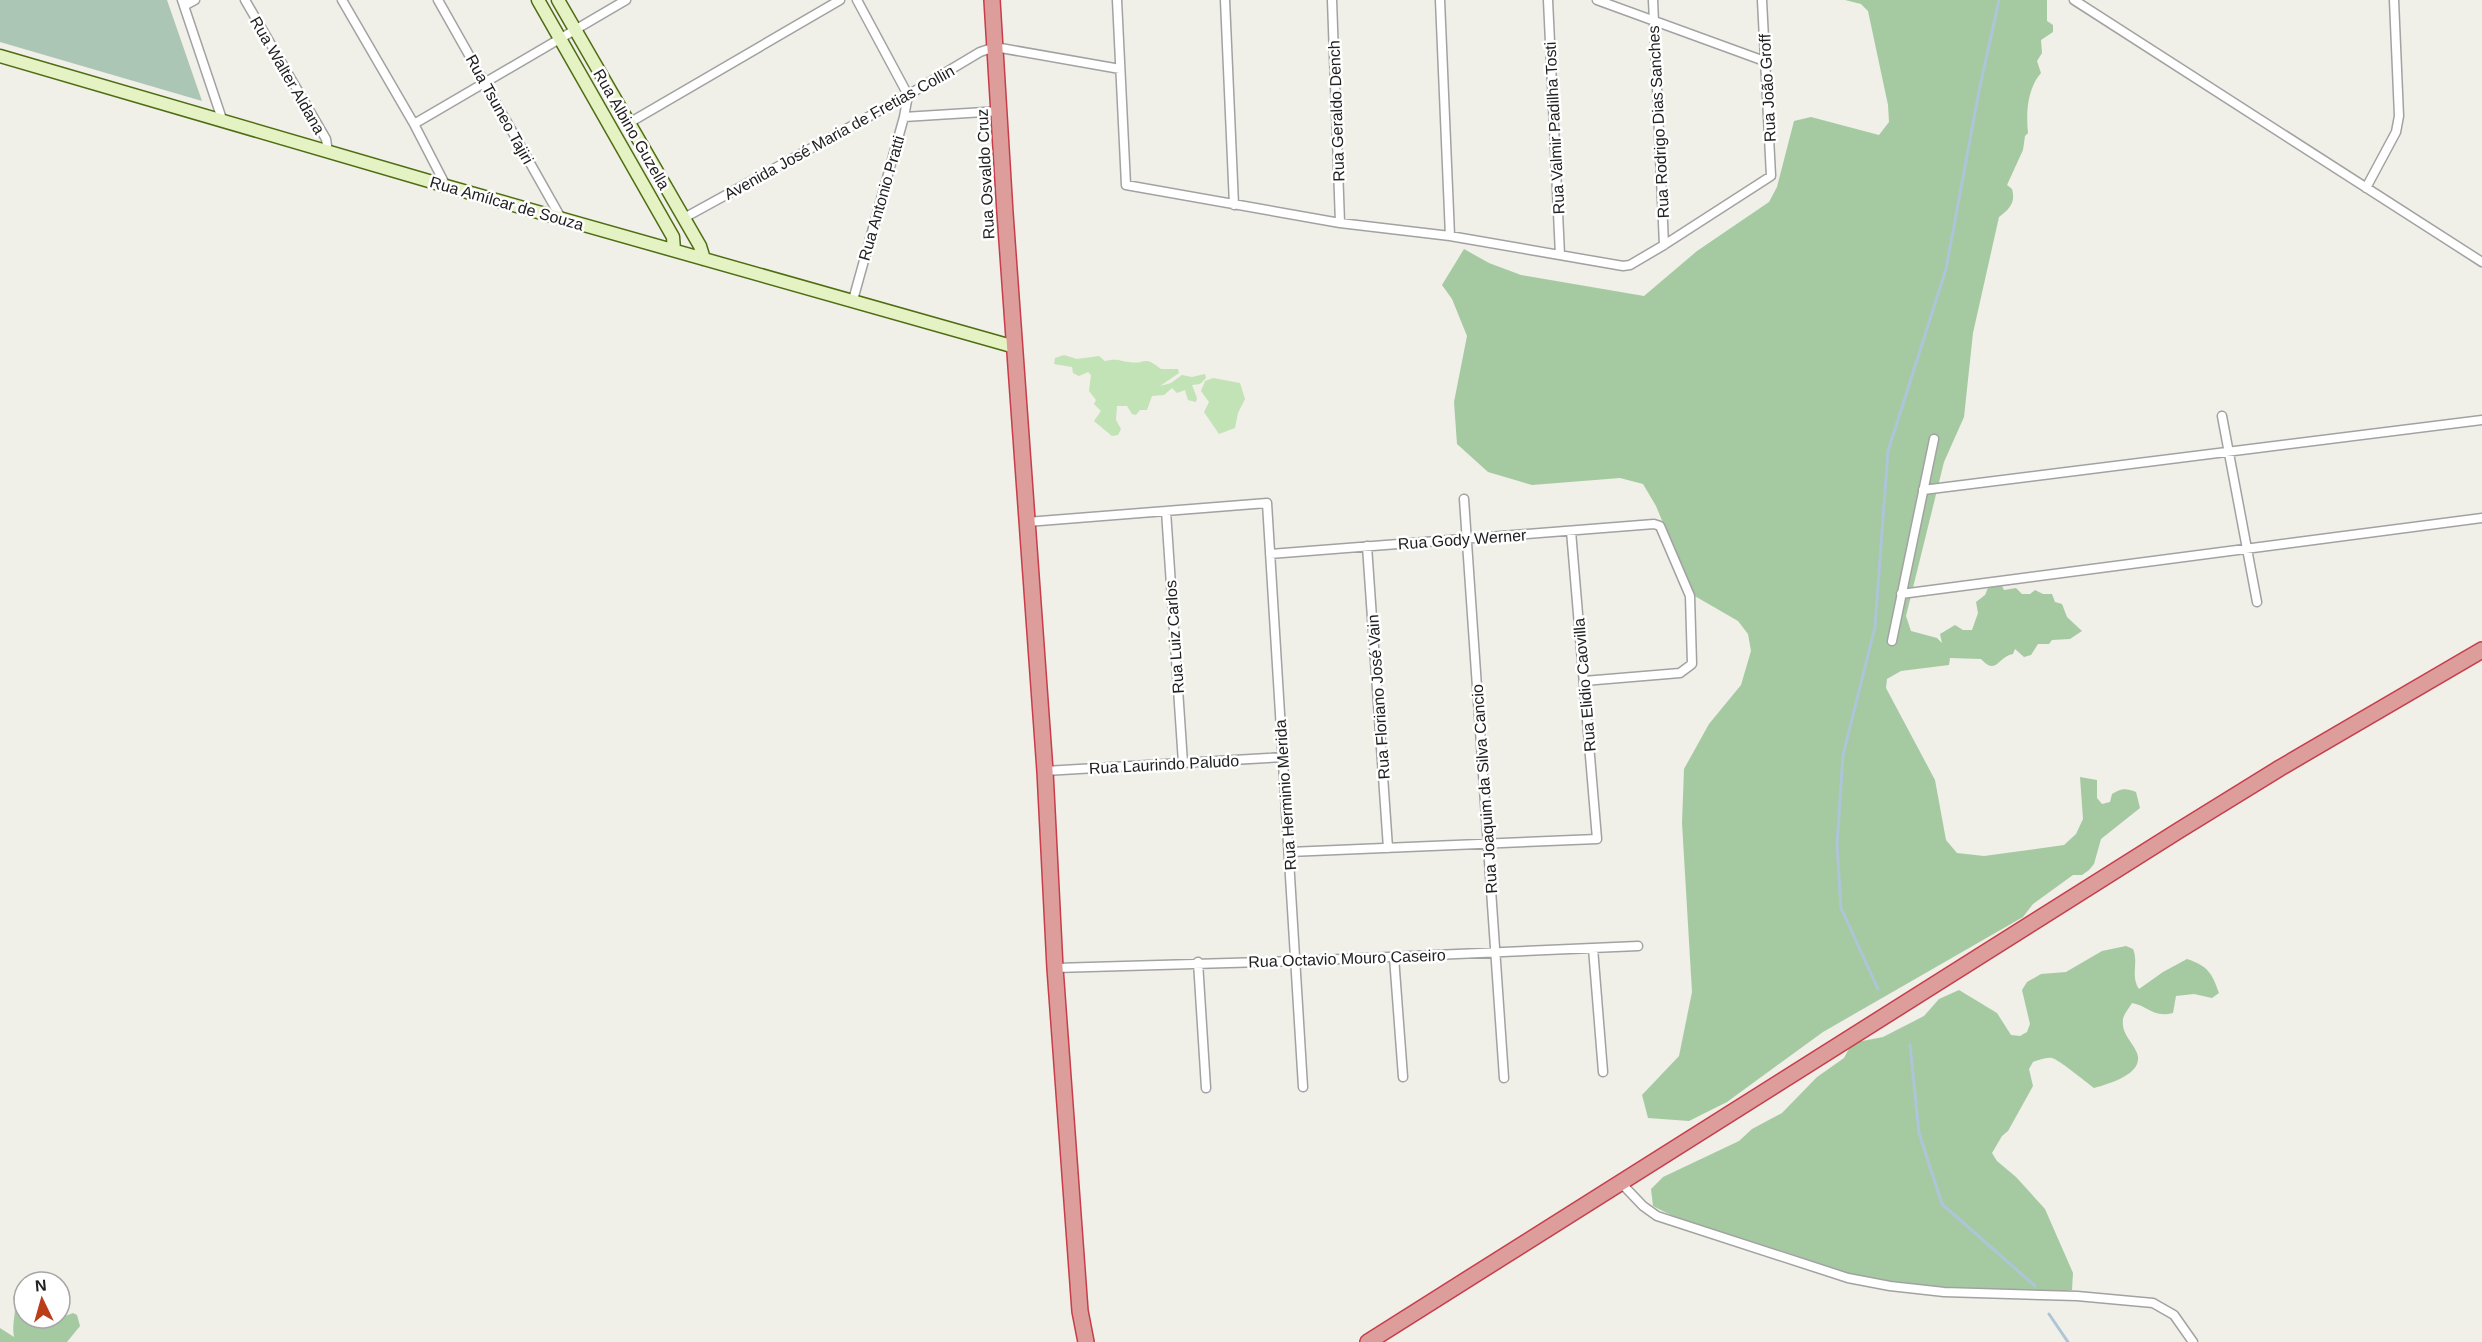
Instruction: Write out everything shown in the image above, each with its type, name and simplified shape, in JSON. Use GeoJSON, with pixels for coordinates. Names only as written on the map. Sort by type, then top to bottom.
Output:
{"type":"FeatureCollection","features":[{"type":"Feature","properties":{"kind":"highway","name":"Rua Osvaldo Cruz"},"geometry":{"type":"LineString","coordinates":[[992,0],[1044,771],[1055,968],[1080,1311]]}},
{"type":"Feature","properties":{"kind":"highway"},"geometry":{"type":"LineString","coordinates":[[1368,1342],[2280,768],[2482,650]]}},
{"type":"Feature","properties":{"kind":"highway"},"geometry":{"type":"LineString","coordinates":[[1079,1342],[1080,1311]]}},
{"type":"Feature","properties":{"kind":"highway"},"geometry":{"type":"LineString","coordinates":[[1080,1311],[1086,1342]]}},
{"type":"Feature","properties":{"kind":"street"},"geometry":{"type":"LineString","coordinates":[[195,0],[183,3],[223,122]]}},
{"type":"Feature","properties":{"kind":"street","name":"Rua Walter Aldana"},"geometry":{"type":"LineString","coordinates":[[245,0],[326,139],[328,152]]}},
{"type":"Feature","properties":{"kind":"street"},"geometry":{"type":"LineString","coordinates":[[342,0],[414,124],[446,186]]}},
{"type":"Feature","properties":{"kind":"street","name":"Rua Tsuneo Tajiri"},"geometry":{"type":"LineString","coordinates":[[438,0],[561,218]]}},
{"type":"Feature","properties":{"kind":"street","name":"Rua Albino Guzella"},"geometry":{"type":"LineString","coordinates":[[538,0],[673,237],[674,250]]}},
{"type":"Feature","properties":{"kind":"street","name":"Rua Albino Guzella"},"geometry":{"type":"LineString","coordinates":[[558,0],[700,246],[704,259]]}},
{"type":"Feature","properties":{"kind":"street"},"geometry":{"type":"LineString","coordinates":[[414,124],[626,0]]}},
{"type":"Feature","properties":{"kind":"street"},"geometry":{"type":"LineString","coordinates":[[629,123],[840,0]]}},
{"type":"Feature","properties":{"kind":"street"},"geometry":{"type":"LineString","coordinates":[[856,0],[908,95]]}},
{"type":"Feature","properties":{"kind":"street"},"geometry":{"type":"LineString","coordinates":[[1117,0],[1126,185],[1340,223],[1450,236],[1623,266],[1630,265],[1664,245]]}},
{"type":"Feature","properties":{"kind":"street"},"geometry":{"type":"LineString","coordinates":[[1225,0],[1234,205]]}},
{"type":"Feature","properties":{"kind":"street","name":"Rua Geraldo Dench"},"geometry":{"type":"LineString","coordinates":[[1332,0],[1340,223]]}},
{"type":"Feature","properties":{"kind":"street"},"geometry":{"type":"LineString","coordinates":[[1440,0],[1450,236]]}},
{"type":"Feature","properties":{"kind":"street","name":"Rua Valmir Padilha Tosti"},"geometry":{"type":"LineString","coordinates":[[1548,0],[1560,255]]}},
{"type":"Feature","properties":{"kind":"street"},"geometry":{"type":"LineString","coordinates":[[1597,0],[1767,62]]}},
{"type":"Feature","properties":{"kind":"street","name":"Rua Rodrigo Dias Sanches"},"geometry":{"type":"LineString","coordinates":[[1653,0],[1664,245]]}},
{"type":"Feature","properties":{"kind":"street","name":"Rua João Groff"},"geometry":{"type":"LineString","coordinates":[[1664,245],[1771,176],[1767,62],[1762,0]]}},
{"type":"Feature","properties":{"kind":"street"},"geometry":{"type":"LineString","coordinates":[[2074,0],[2482,262]]}},
{"type":"Feature","properties":{"kind":"street"},"geometry":{"type":"LineString","coordinates":[[2366,188],[2396,132],[2399,116],[2394,0]]}},
{"type":"Feature","properties":{"kind":"street"},"geometry":{"type":"LineString","coordinates":[[995,47],[1120,69]]}},
{"type":"Feature","properties":{"kind":"street","name":"Avenida José Maria de Fretias Collin"},"geometry":{"type":"LineString","coordinates":[[684,218],[908,95],[980,52],[995,47]]}},
{"type":"Feature","properties":{"kind":"street","name":"Rua Amílcar de Souza"},"geometry":{"type":"LineString","coordinates":[[0,56],[446,186],[1015,346]]}},
{"type":"Feature","properties":{"kind":"street","name":"Rua Antonio Pratti"},"geometry":{"type":"LineString","coordinates":[[852,300],[904,117],[908,95]]}},
{"type":"Feature","properties":{"kind":"street"},"geometry":{"type":"LineString","coordinates":[[904,117],[1000,111]]}},
{"type":"Feature","properties":{"kind":"street"},"geometry":{"type":"LineString","coordinates":[[2222,416],[2256,602]]}},
{"type":"Feature","properties":{"kind":"street"},"geometry":{"type":"LineString","coordinates":[[1923,490],[2482,420]]}},
{"type":"Feature","properties":{"kind":"street"},"geometry":{"type":"LineString","coordinates":[[1892,641],[1934,439]]}},
{"type":"Feature","properties":{"kind":"street","name":"Rua Joaquim da Silva Cancio"},"geometry":{"type":"LineString","coordinates":[[1464,499],[1504,1078]]}},
{"type":"Feature","properties":{"kind":"street","name":"Rua Herminio Merida"},"geometry":{"type":"LineString","coordinates":[[1166,511],[1267,504],[1303,1087]]}},
{"type":"Feature","properties":{"kind":"street"},"geometry":{"type":"LineString","coordinates":[[1027,522],[1166,511]]}},
{"type":"Feature","properties":{"kind":"street","name":"Rua Luiz Carlos"},"geometry":{"type":"LineString","coordinates":[[1166,511],[1183,763]]}},
{"type":"Feature","properties":{"kind":"street"},"geometry":{"type":"LineString","coordinates":[[1901,594],[2482,518]]}},
{"type":"Feature","properties":{"kind":"street","name":"Rua Gody Werner"},"geometry":{"type":"LineString","coordinates":[[1270,554],[1654,524],[1660,526],[1690,596],[1692,664],[1680,673],[1584,681]]}},
{"type":"Feature","properties":{"kind":"street","name":"Rua Elidio Caovilla"},"geometry":{"type":"LineString","coordinates":[[1488,844],[1597,839],[1571,531]]}},
{"type":"Feature","properties":{"kind":"street","name":"Rua Floriano José Vain"},"geometry":{"type":"LineString","coordinates":[[1367,546],[1388,848]]}},
{"type":"Feature","properties":{"kind":"street","name":"Rua Laurindo Paludo"},"geometry":{"type":"LineString","coordinates":[[1044,771],[1283,757]]}},
{"type":"Feature","properties":{"kind":"street"},"geometry":{"type":"LineString","coordinates":[[1289,852],[1488,844]]}},
{"type":"Feature","properties":{"kind":"street","name":"Rua Octavio Mouro Caseiro"},"geometry":{"type":"LineString","coordinates":[[1055,968],[1198,962],[1296,961],[1638,946]]}},
{"type":"Feature","properties":{"kind":"street"},"geometry":{"type":"LineString","coordinates":[[1593,948],[1603,1072]]}},
{"type":"Feature","properties":{"kind":"street"},"geometry":{"type":"LineString","coordinates":[[1394,957],[1403,1077]]}},
{"type":"Feature","properties":{"kind":"street"},"geometry":{"type":"LineString","coordinates":[[1198,962],[1206,1088]]}},
{"type":"Feature","properties":{"kind":"street"},"geometry":{"type":"LineString","coordinates":[[1622,1184],[1643,1206],[1657,1216],[1848,1278],[1890,1286],[1944,1292],[2077,1296],[2153,1303],[2174,1315],[2193,1342]]}},
{"type":"Feature","properties":{"kind":"green space"},"geometry":{"type":"Polygon","coordinates":[[[0,0],[167,0],[202,101],[0,42],[0,0]]]}},
{"type":"Feature","properties":{"kind":"green space"},"geometry":{"type":"Polygon","coordinates":[[[1845,0],[2047,0],[2047,21],[2053,25],[2053,32],[2041,40],[2042,53],[2037,61],[2041,73],[2030,94],[2027,117],[2028,133],[2007,185],[2012,189],[2012,202],[1999,217],[1973,333],[1964,417],[1944,462],[1906,616],[1911,631],[1937,638],[1942,643],[1940,634],[1955,625],[1963,630],[1972,630],[1978,613],[1976,602],[1985,595],[1988,588],[2001,584],[2004,590],[2016,588],[2022,594],[2030,594],[2035,590],[2043,594],[2052,594],[2055,602],[2062,604],[2067,617],[2082,631],[2070,639],[2038,644],[2031,655],[2024,657],[2015,649],[2013,654],[1994,666],[1986,664],[1981,659],[1950,658],[1949,665],[1901,671],[1887,679],[1886,688],[1935,780],[1946,840],[1957,853],[1984,856],[2064,845],[2076,834],[2083,819],[2080,777],[2097,780],[2097,798],[2102,804],[2110,802],[2115,792],[2126,789],[2136,792],[2140,808],[2101,839],[2094,864],[2089,870],[2082,875],[2073,875],[2033,904],[2023,917],[1823,1032],[1727,1102],[1689,1121],[1648,1118],[1642,1095],[1679,1056],[1692,992],[1682,823],[1684,769],[1709,724],[1741,685],[1751,651],[1748,634],[1738,621],[1693,595],[1656,506],[1643,484],[1620,478],[1532,485],[1488,472],[1457,444],[1454,402],[1467,336],[1452,299],[1442,285],[1464,249],[1489,263],[1521,275],[1644,296],[1697,251],[1769,202],[1777,187],[1794,121],[1811,117],[1879,135],[1889,122],[1888,105],[1868,11],[1861,4],[1845,0]]]}},
{"type":"Feature","properties":{"kind":"green space"},"geometry":{"type":"Polygon","coordinates":[[[1064,355],[1077,359],[1099,356],[1105,361],[1135,363],[1147,361],[1161,369],[1178,369],[1179,373],[1160,386],[1171,383],[1182,375],[1192,377],[1205,374],[1206,378],[1200,384],[1192,385],[1197,398],[1196,402],[1188,400],[1185,390],[1177,393],[1172,388],[1164,395],[1152,396],[1147,410],[1140,410],[1136,415],[1132,414],[1127,406],[1117,406],[1116,420],[1121,429],[1118,435],[1112,436],[1094,421],[1101,411],[1094,404],[1096,400],[1089,391],[1091,375],[1088,372],[1079,376],[1073,373],[1072,367],[1054,364],[1055,358],[1064,355]]]}},
{"type":"Feature","properties":{"kind":"green space"},"geometry":{"type":"Polygon","coordinates":[[[1213,378],[1240,383],[1245,399],[1238,413],[1235,428],[1219,434],[1204,412],[1209,402],[1201,391],[1205,381],[1213,378]]]}},
{"type":"Feature","properties":{"kind":"green space"},"geometry":{"type":"Polygon","coordinates":[[[2126,946],[2133,949],[2135,954],[2135,979],[2139,989],[2187,959],[2200,964],[2208,971],[2219,993],[2212,998],[2194,994],[2176,996],[2173,1013],[2166,1014],[2155,1013],[2132,1003],[2124,1015],[2123,1024],[2125,1033],[2137,1053],[2136,1067],[2124,1077],[2108,1084],[2094,1088],[2052,1058],[2033,1062],[2029,1069],[2033,1086],[2008,1131],[2002,1136],[1992,1153],[1997,1161],[2016,1177],[2045,1209],[2073,1273],[2072,1290],[2057,1292],[1961,1289],[1865,1278],[1699,1226],[1653,1206],[1651,1189],[1663,1177],[1739,1141],[1752,1129],[1782,1113],[1817,1077],[1844,1058],[1852,1043],[1883,1037],[1924,1016],[1939,999],[1959,990],[1997,1013],[2011,1035],[2020,1036],[2027,1032],[2030,1024],[2022,990],[2027,982],[2041,974],[2066,972],[2102,951],[2126,946]]]}},
{"type":"Feature","properties":{"kind":"green space"},"geometry":{"type":"Polygon","coordinates":[[[73,1313],[77,1315],[80,1326],[67,1342],[0,1342],[0,1328],[14,1337],[13,1330],[72,1330],[73,1313]]]}},
{"type":"Feature","properties":{"kind":"waterway"},"geometry":{"type":"LineString","coordinates":[[1878,989],[1841,908],[1837,845],[1843,755],[1875,627],[1888,451],[1946,269],[1979,91],[1999,0]]}},
{"type":"Feature","properties":{"kind":"waterway"},"geometry":{"type":"LineString","coordinates":[[1910,1045],[1919,1133],[1942,1204],[2035,1286]]}},
{"type":"Feature","properties":{"kind":"waterway"},"geometry":{"type":"LineString","coordinates":[[2049,1314],[2068,1342]]}}]}
